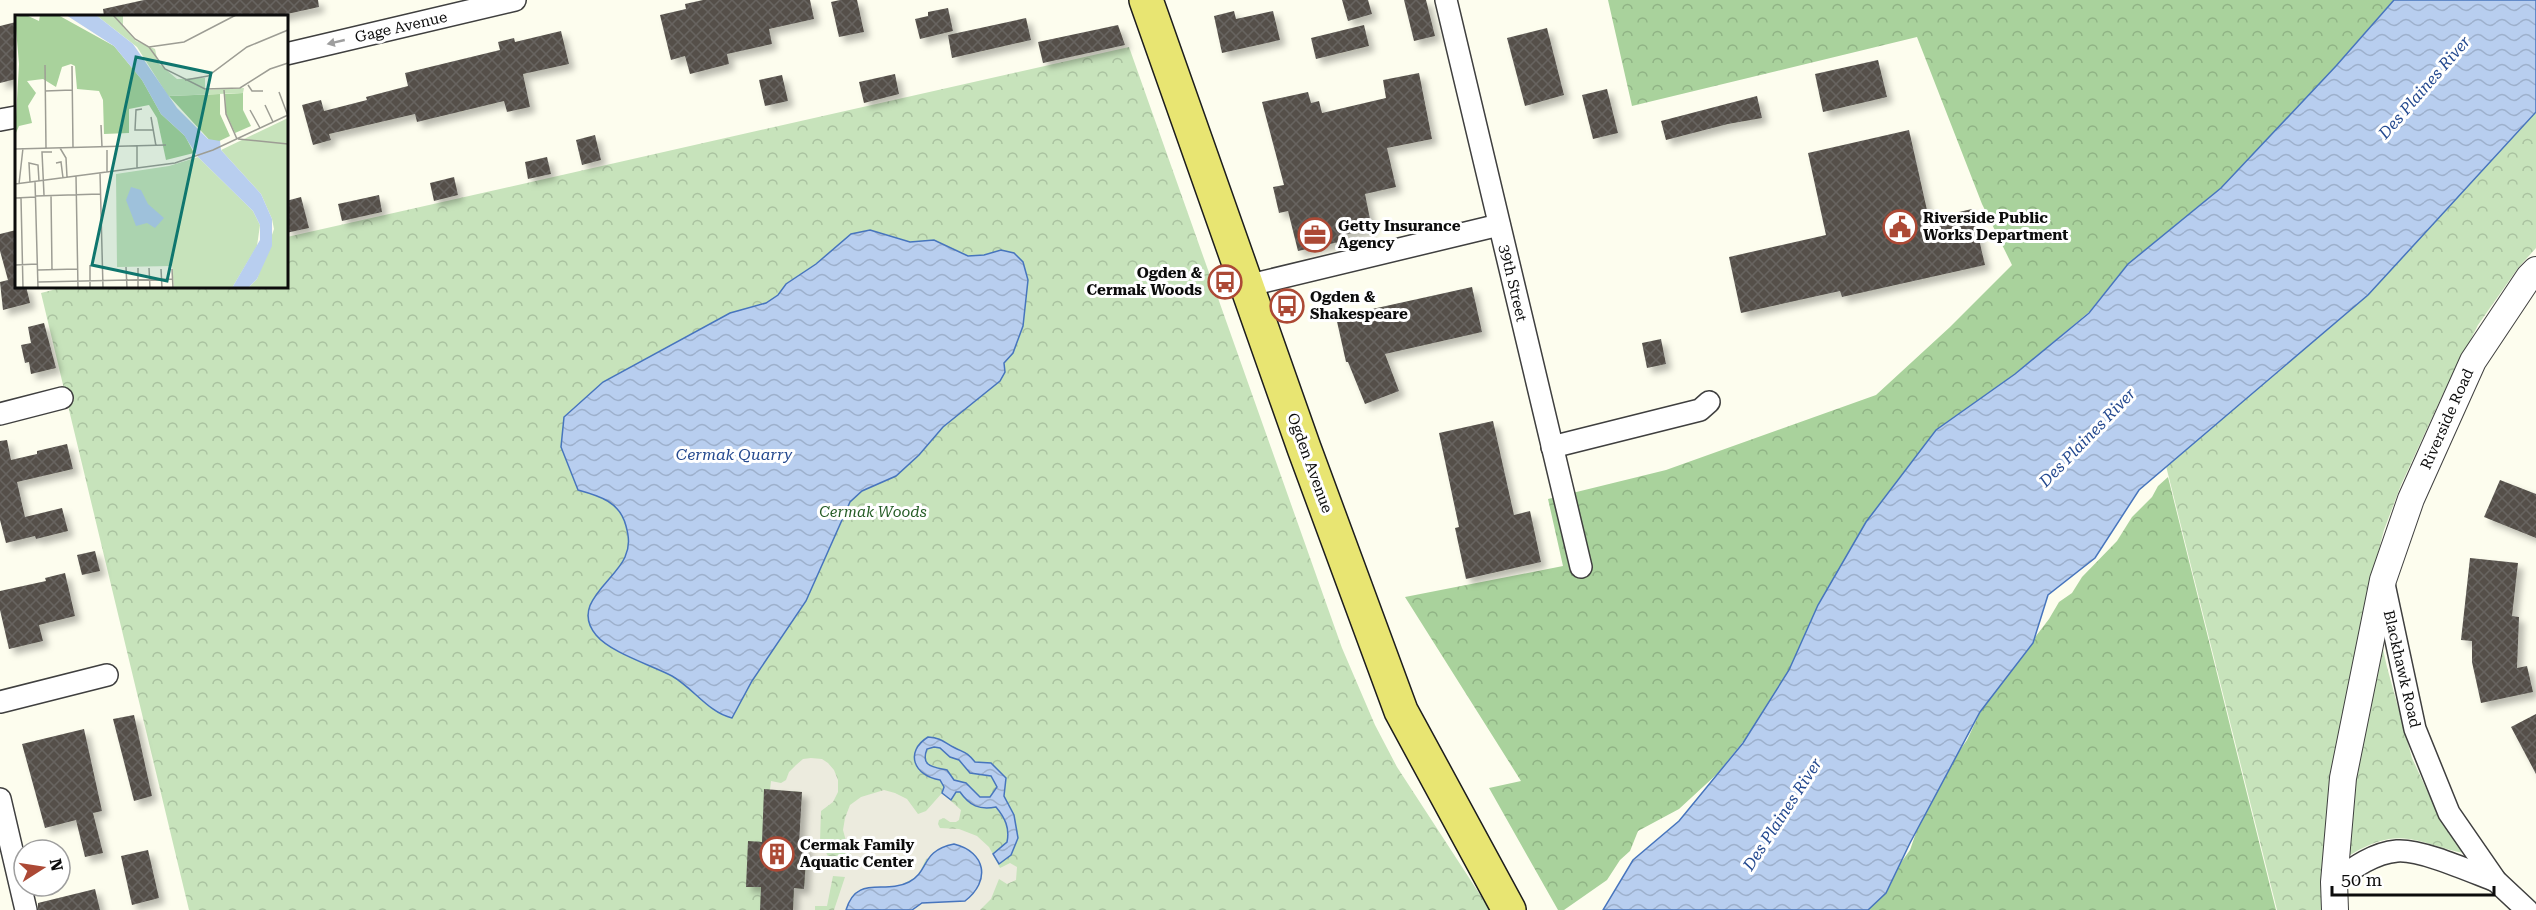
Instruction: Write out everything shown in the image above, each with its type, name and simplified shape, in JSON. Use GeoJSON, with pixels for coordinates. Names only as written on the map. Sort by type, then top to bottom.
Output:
{"type":"FeatureCollection","features":[{"type":"Feature","properties":{"kind":"main road","name":"Ogden Avenue"},"geometry":{"type":"LineString","coordinates":[[1146,0],[1246,286],[1401,711],[1509,910]]}},
{"type":"Feature","properties":{"kind":"street","name":"Gage Avenue"},"geometry":{"type":"LineString","coordinates":[[288,54],[515,0]]}},
{"type":"Feature","properties":{"kind":"street","name":"39th Street"},"geometry":{"type":"LineString","coordinates":[[1446,0],[1581,567]]}},
{"type":"Feature","properties":{"kind":"street"},"geometry":{"type":"LineString","coordinates":[[0,120],[15,117]]}},
{"type":"Feature","properties":{"kind":"street"},"geometry":{"type":"LineString","coordinates":[[1246,286],[1499,225]]}},
{"type":"Feature","properties":{"kind":"street","name":"Riverside Road"},"geometry":{"type":"LineString","coordinates":[[2335,910],[2334,882],[2343,778],[2383,580],[2411,499],[2473,361],[2536,270]]}},
{"type":"Feature","properties":{"kind":"street"},"geometry":{"type":"LineString","coordinates":[[0,414],[62,398]]}},
{"type":"Feature","properties":{"kind":"street"},"geometry":{"type":"LineString","coordinates":[[1552,447],[1700,410],[1709,402]]}},
{"type":"Feature","properties":{"kind":"street","name":"Blackhawk Road"},"geometry":{"type":"LineString","coordinates":[[2383,580],[2415,729],[2450,813],[2496,881],[2527,910]]}},
{"type":"Feature","properties":{"kind":"street"},"geometry":{"type":"LineString","coordinates":[[0,702],[107,675]]}},
{"type":"Feature","properties":{"kind":"street"},"geometry":{"type":"LineString","coordinates":[[0,799],[26,910]]}},
{"type":"Feature","properties":{"kind":"street","name":"Blackhawk Road"},"geometry":{"type":"LineString","coordinates":[[2334,882],[2363,862],[2397,851],[2435,858],[2496,881]]}},
{"type":"Feature","properties":{"kind":"green space"},"geometry":{"type":"Polygon","coordinates":[[[1608,0],[2394,0],[2336,66],[2221,188],[2128,264],[2089,312],[2015,374],[1936,430],[1821,645],[1717,774],[1679,809],[1638,831],[1630,851],[1620,860],[1607,880],[1564,910],[1558,910],[1489,788],[1521,781],[1405,597],[1563,566],[1548,499],[1666,470],[1876,395],[1950,327],[2012,265],[1982,204],[1917,37],[1632,106],[1608,0]]]}},
{"type":"Feature","properties":{"kind":"green space","name":"Cermak Woods"},"geometry":{"type":"Polygon","coordinates":[[[1129,47],[1342,648],[1375,725],[1397,767],[1490,910],[189,910],[41,293],[60,288],[288,288],[288,237],[1129,47]]]}},
{"type":"Feature","properties":{"kind":"green space"},"geometry":{"type":"Polygon","coordinates":[[[2536,112],[2536,248],[2518,268],[2478,325],[2442,396],[2401,485],[2384,530],[2369,587],[2387,667],[2412,758],[2430,797],[2453,831],[2464,853],[2409,839],[2397,838],[2374,843],[2353,853],[2323,873],[2323,910],[2277,910],[2166,466],[2368,295],[2536,112]]]}},
{"type":"Feature","properties":{"kind":"green space"},"geometry":{"type":"Polygon","coordinates":[[[2168,477],[2276,910],[1867,910],[1910,850],[1919,824],[1946,770],[1967,740],[1984,704],[2049,619],[2059,602],[2072,593],[2082,577],[2117,541],[2132,517],[2168,477]]]}},
{"type":"Feature","properties":{"kind":"shaded area"},"geometry":{"type":"Polygon","coordinates":[[[803,759],[822,759],[828,763],[838,780],[838,792],[833,802],[821,811],[820,841],[830,860],[836,864],[844,862],[850,856],[851,850],[843,830],[845,818],[850,805],[861,797],[884,790],[895,793],[907,799],[918,814],[926,811],[942,793],[961,810],[959,820],[956,822],[950,822],[944,818],[939,820],[940,828],[959,829],[977,836],[989,847],[1000,868],[1010,863],[1017,867],[1016,880],[1007,884],[999,879],[991,899],[980,910],[912,910],[922,903],[944,901],[979,862],[973,853],[964,847],[926,859],[918,876],[903,884],[894,887],[864,888],[854,894],[846,910],[834,910],[845,877],[833,876],[827,906],[815,906],[815,910],[793,910],[794,888],[804,889],[807,845],[797,844],[802,792],[770,790],[771,781],[781,783],[803,759]]]}},
{"type":"Feature","properties":{"kind":"water","name":"Des Plaines River"},"geometry":{"type":"Polygon","coordinates":[[[2394,0],[2536,0],[2536,112],[2368,295],[2139,490],[2095,558],[2048,595],[2033,643],[1980,712],[1886,893],[1868,910],[1603,910],[1633,860],[1679,821],[1743,743],[1789,670],[1818,605],[1866,522],[1936,430],[2015,374],[2089,313],[2128,264],[2221,188],[2336,66],[2394,0]]]}},
{"type":"Feature","properties":{"kind":"water","name":"Cermak Quarry"},"geometry":{"type":"Polygon","coordinates":[[[870,230],[910,242],[934,240],[968,256],[984,255],[1001,250],[1014,253],[1023,262],[1028,280],[1023,326],[1013,353],[1004,363],[1005,372],[1000,381],[943,427],[919,455],[896,476],[862,491],[850,502],[806,601],[752,681],[732,718],[708,706],[672,676],[611,647],[596,635],[589,624],[588,613],[591,603],[620,566],[628,549],[628,538],[623,518],[614,506],[608,501],[578,490],[561,447],[564,417],[603,382],[730,313],[766,303],[778,295],[786,284],[816,264],[851,234],[870,230]]]}},
{"type":"Feature","properties":{"kind":"water"},"geometry":{"type":"Polygon","coordinates":[[[928,737],[940,740],[966,753],[975,762],[991,763],[1006,778],[1004,796],[1014,815],[1018,838],[1011,855],[999,864],[993,854],[1007,842],[1008,837],[1002,815],[996,807],[985,808],[971,804],[960,792],[956,792],[951,800],[942,793],[944,787],[940,780],[924,774],[915,763],[916,749],[928,737]],[[940,748],[927,749],[925,759],[927,763],[947,770],[954,780],[966,783],[980,797],[990,797],[997,787],[991,776],[970,773],[959,760],[950,757],[940,748]]]}},
{"type":"Feature","properties":{"kind":"water"},"geometry":{"type":"Polygon","coordinates":[[[954,844],[973,853],[981,868],[979,885],[965,901],[922,903],[912,910],[846,910],[857,892],[872,887],[890,887],[909,882],[916,877],[930,856],[943,847],[954,844]]]}},
{"type":"Feature","properties":{"kind":"building"},"geometry":{"type":"Polygon","coordinates":[[[144,0],[318,0],[319,7],[283,15],[104,15],[103,9],[144,0]]]}},
{"type":"Feature","properties":{"kind":"building"},"geometry":{"type":"Polygon","coordinates":[[[703,0],[810,0],[814,19],[769,29],[772,44],[727,54],[729,64],[690,74],[685,56],[671,60],[660,15],[686,9],[685,4],[703,0]]]}},
{"type":"Feature","properties":{"kind":"building"},"geometry":{"type":"Polygon","coordinates":[[[857,0],[864,32],[839,37],[831,2],[857,0]]]}},
{"type":"Feature","properties":{"kind":"building"},"geometry":{"type":"Polygon","coordinates":[[[1342,0],[1368,0],[1372,14],[1348,21],[1342,0]]]}},
{"type":"Feature","properties":{"kind":"building"},"geometry":{"type":"Polygon","coordinates":[[[1404,0],[1426,0],[1435,36],[1414,41],[1404,0]]]}},
{"type":"Feature","properties":{"kind":"building"},"geometry":{"type":"Polygon","coordinates":[[[948,8],[953,31],[920,39],[915,19],[928,16],[928,12],[948,8]]]}},
{"type":"Feature","properties":{"kind":"building"},"geometry":{"type":"Polygon","coordinates":[[[1234,11],[1236,19],[1273,11],[1280,40],[1222,53],[1214,16],[1234,11]]]}},
{"type":"Feature","properties":{"kind":"building"},"geometry":{"type":"Polygon","coordinates":[[[1026,18],[1031,40],[952,58],[948,35],[1026,18]]]}},
{"type":"Feature","properties":{"kind":"building"},"geometry":{"type":"Polygon","coordinates":[[[15,22],[15,79],[0,83],[0,26],[15,22]]]}},
{"type":"Feature","properties":{"kind":"building"},"geometry":{"type":"Polygon","coordinates":[[[1118,25],[1125,45],[1043,63],[1038,42],[1118,25]]]}},
{"type":"Feature","properties":{"kind":"building"},"geometry":{"type":"Polygon","coordinates":[[[1364,25],[1369,46],[1316,59],[1311,38],[1364,25]]]}},
{"type":"Feature","properties":{"kind":"building"},"geometry":{"type":"Polygon","coordinates":[[[1547,28],[1564,95],[1525,106],[1507,38],[1547,28]]]}},
{"type":"Feature","properties":{"kind":"building"},"geometry":{"type":"Polygon","coordinates":[[[561,31],[569,64],[523,74],[530,107],[507,112],[504,101],[417,122],[415,114],[329,134],[331,140],[313,145],[302,105],[321,100],[324,111],[367,100],[366,97],[408,86],[405,73],[500,50],[498,42],[514,38],[515,42],[561,31]]]}},
{"type":"Feature","properties":{"kind":"building"},"geometry":{"type":"Polygon","coordinates":[[[1878,60],[1887,97],[1823,112],[1815,74],[1878,60]]]}},
{"type":"Feature","properties":{"kind":"building"},"geometry":{"type":"Polygon","coordinates":[[[1419,73],[1432,139],[1387,148],[1396,187],[1365,194],[1372,229],[1338,236],[1339,242],[1298,251],[1288,211],[1279,213],[1273,187],[1284,185],[1262,102],[1308,92],[1311,103],[1319,101],[1322,113],[1386,98],[1383,80],[1419,73]]]}},
{"type":"Feature","properties":{"kind":"building"},"geometry":{"type":"Polygon","coordinates":[[[895,74],[899,94],[864,103],[859,82],[895,74]]]}},
{"type":"Feature","properties":{"kind":"building"},"geometry":{"type":"Polygon","coordinates":[[[782,75],[788,101],[765,106],[759,80],[782,75]]]}},
{"type":"Feature","properties":{"kind":"building"},"geometry":{"type":"Polygon","coordinates":[[[1607,89],[1618,133],[1593,139],[1582,95],[1607,89]]]}},
{"type":"Feature","properties":{"kind":"building"},"geometry":{"type":"Polygon","coordinates":[[[1757,96],[1762,118],[1666,140],[1661,121],[1757,96]]]}},
{"type":"Feature","properties":{"kind":"building","name":"Riverside Public Works Department"},"geometry":{"type":"Polygon","coordinates":[[[1909,130],[1929,219],[1972,209],[1985,265],[1842,297],[1840,291],[1741,313],[1729,257],[1826,235],[1808,153],[1909,130]]]}},
{"type":"Feature","properties":{"kind":"building"},"geometry":{"type":"Polygon","coordinates":[[[595,135],[601,160],[582,165],[576,140],[595,135]]]}},
{"type":"Feature","properties":{"kind":"building"},"geometry":{"type":"Polygon","coordinates":[[[547,157],[551,174],[528,179],[525,162],[547,157]]]}},
{"type":"Feature","properties":{"kind":"building"},"geometry":{"type":"Polygon","coordinates":[[[454,177],[458,195],[434,201],[430,183],[454,177]]]}},
{"type":"Feature","properties":{"kind":"building"},"geometry":{"type":"Polygon","coordinates":[[[379,195],[382,212],[342,221],[338,204],[379,195]]]}},
{"type":"Feature","properties":{"kind":"building"},"geometry":{"type":"Polygon","coordinates":[[[301,197],[309,228],[288,233],[288,200],[301,197]]]}},
{"type":"Feature","properties":{"kind":"building"},"geometry":{"type":"Polygon","coordinates":[[[15,230],[15,288],[26,288],[30,303],[3,310],[0,282],[8,280],[0,251],[0,234],[15,230]]]}},
{"type":"Feature","properties":{"kind":"building"},"geometry":{"type":"Polygon","coordinates":[[[1472,287],[1482,332],[1385,354],[1399,391],[1365,404],[1348,362],[1346,362],[1336,317],[1472,287]]]}},
{"type":"Feature","properties":{"kind":"building"},"geometry":{"type":"Polygon","coordinates":[[[44,323],[56,368],[31,374],[29,362],[25,363],[21,345],[31,343],[28,327],[44,323]]]}},
{"type":"Feature","properties":{"kind":"building"},"geometry":{"type":"Polygon","coordinates":[[[1661,339],[1666,364],[1647,368],[1642,343],[1661,339]]]}},
{"type":"Feature","properties":{"kind":"building"},"geometry":{"type":"Polygon","coordinates":[[[1493,421],[1514,515],[1530,511],[1541,562],[1466,579],[1455,528],[1459,527],[1439,433],[1493,421]]]}},
{"type":"Feature","properties":{"kind":"building"},"geometry":{"type":"Polygon","coordinates":[[[7,440],[11,460],[67,444],[73,469],[17,482],[25,517],[62,508],[68,531],[6,543],[0,520],[0,441],[7,440]]]}},
{"type":"Feature","properties":{"kind":"building"},"geometry":{"type":"Polygon","coordinates":[[[2500,480],[2536,494],[2536,538],[2484,517],[2500,480]]]}},
{"type":"Feature","properties":{"kind":"building"},"geometry":{"type":"Polygon","coordinates":[[[95,551],[100,571],[82,575],[77,555],[95,551]]]}},
{"type":"Feature","properties":{"kind":"building"},"geometry":{"type":"Polygon","coordinates":[[[2470,558],[2518,563],[2512,616],[2519,617],[2517,668],[2527,666],[2533,692],[2481,703],[2472,662],[2472,641],[2461,640],[2470,558]]]}},
{"type":"Feature","properties":{"kind":"building"},"geometry":{"type":"Polygon","coordinates":[[[65,573],[75,616],[39,625],[43,641],[9,649],[0,610],[0,591],[46,581],[45,578],[65,573]]]}},
{"type":"Feature","properties":{"kind":"building"},"geometry":{"type":"Polygon","coordinates":[[[2536,714],[2536,774],[2511,727],[2536,714]]]}},
{"type":"Feature","properties":{"kind":"building"},"geometry":{"type":"Polygon","coordinates":[[[134,715],[152,796],[134,801],[113,719],[134,715]]]}},
{"type":"Feature","properties":{"kind":"building"},"geometry":{"type":"Polygon","coordinates":[[[84,729],[102,811],[93,813],[103,853],[85,857],[76,820],[45,828],[22,744],[84,729]]]}},
{"type":"Feature","properties":{"kind":"building","name":"Cermak Family Aquatic Center"},"geometry":{"type":"Polygon","coordinates":[[[764,789],[802,792],[799,844],[807,845],[804,889],[794,888],[793,910],[760,910],[761,887],[746,887],[748,841],[762,842],[764,789]]]}},
{"type":"Feature","properties":{"kind":"building"},"geometry":{"type":"Polygon","coordinates":[[[148,850],[159,898],[132,905],[121,856],[148,850]]]}},
{"type":"Feature","properties":{"kind":"building"},"geometry":{"type":"Polygon","coordinates":[[[95,889],[100,910],[38,910],[38,903],[58,898],[72,898],[72,895],[95,889]]]}},
{"type":"Feature","properties":{"kind":"place","name":"Riverside Public Works Department"},"geometry":{"type":"Point","coordinates":[1900,227]}},
{"type":"Feature","properties":{"kind":"place","name":"Getty Insurance Agency"},"geometry":{"type":"Point","coordinates":[1315,235]}},
{"type":"Feature","properties":{"kind":"place","name":"Ogden & Cermak Woods"},"geometry":{"type":"Point","coordinates":[1225,282]}},
{"type":"Feature","properties":{"kind":"place","name":"Ogden & Shakespeare"},"geometry":{"type":"Point","coordinates":[1287,306]}},
{"type":"Feature","properties":{"kind":"place","name":"Cermak Family Aquatic Center"},"geometry":{"type":"Point","coordinates":[777,854]}}]}
